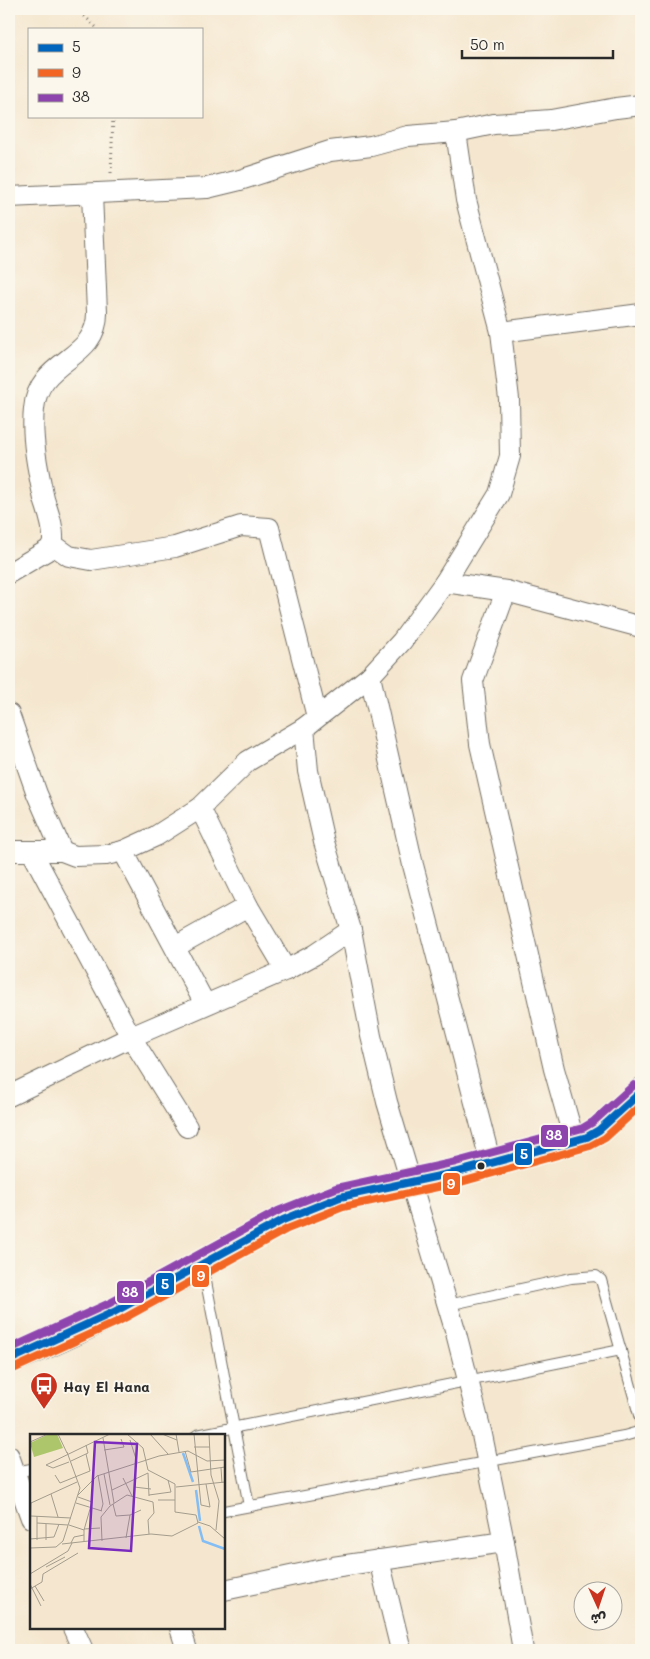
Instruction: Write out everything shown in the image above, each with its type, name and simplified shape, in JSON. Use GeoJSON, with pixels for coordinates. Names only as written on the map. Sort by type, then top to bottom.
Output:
{"type":"FeatureCollection","features":[{"type":"Feature","properties":{"kind":"street"},"geometry":{"type":"LineString","coordinates":[[9,197],[207,188],[240,180],[330,151],[371,146],[408,136],[456,132],[494,124],[551,120],[641,105]]}},
{"type":"Feature","properties":{"kind":"street"},"geometry":{"type":"LineString","coordinates":[[9,851],[62,851],[76,856],[106,855],[123,851],[156,836],[200,808],[248,761],[311,722],[370,676],[402,641],[445,582],[499,494],[510,456],[510,399],[501,332],[466,200],[456,132]]}},
{"type":"Feature","properties":{"kind":"street"},"geometry":{"type":"LineString","coordinates":[[9,573],[48,550],[52,544],[51,524],[38,466],[34,411],[40,384],[63,362],[88,343],[96,330],[101,193]]}},
{"type":"Feature","properties":{"kind":"street"},"geometry":{"type":"LineString","coordinates":[[501,332],[641,314]]}},
{"type":"Feature","properties":{"kind":"street"},"geometry":{"type":"LineString","coordinates":[[52,544],[69,556],[92,560],[175,547],[241,526],[269,528],[311,722],[308,771],[324,842],[351,930],[371,1036],[387,1102],[469,1380],[504,1542],[522,1650]]}},
{"type":"Feature","properties":{"kind":"street"},"geometry":{"type":"LineString","coordinates":[[445,582],[506,591],[641,627]]}},
{"type":"Feature","properties":{"kind":"street"},"geometry":{"type":"LineString","coordinates":[[506,591],[473,680],[474,702],[480,744],[554,1069],[574,1140]]}},
{"type":"Feature","properties":{"kind":"street"},"geometry":{"type":"LineString","coordinates":[[370,676],[413,865],[491,1164]]}},
{"type":"Feature","properties":{"kind":"street"},"geometry":{"type":"LineString","coordinates":[[9,714],[37,794],[62,851]]}},
{"type":"Feature","properties":{"kind":"street"},"geometry":{"type":"LineString","coordinates":[[200,808],[248,906],[286,970]]}},
{"type":"Feature","properties":{"kind":"street"},"geometry":{"type":"LineString","coordinates":[[123,851],[205,1004]]}},
{"type":"Feature","properties":{"kind":"street"},"geometry":{"type":"LineString","coordinates":[[32,852],[131,1036],[187,1127]]}},
{"type":"Feature","properties":{"kind":"street"},"geometry":{"type":"LineString","coordinates":[[175,947],[248,906]]}},
{"type":"Feature","properties":{"kind":"street"},"geometry":{"type":"LineString","coordinates":[[9,1096],[131,1036],[286,970],[314,955],[351,930]]}},
{"type":"Feature","properties":{"kind":"street"},"geometry":{"type":"LineString","coordinates":[[9,1360],[97,1322],[283,1220],[312,1207],[340,1197],[491,1164],[587,1137],[599,1130],[641,1092]]}},
{"type":"Feature","properties":{"kind":"street"},"geometry":{"type":"LineString","coordinates":[[18,1466],[30,1514]]}},
{"type":"Feature","properties":{"kind":"street"},"geometry":{"type":"LineString","coordinates":[[225,1590],[333,1567],[504,1542]]}},
{"type":"Feature","properties":{"kind":"street"},"geometry":{"type":"LineString","coordinates":[[379,1560],[401,1650]]}},
{"type":"Feature","properties":{"kind":"street"},"geometry":{"type":"LineString","coordinates":[[73,1629],[83,1650]]}},
{"type":"Feature","properties":{"kind":"street"},"geometry":{"type":"LineString","coordinates":[[180,1629],[186,1650]]}},
{"type":"Feature","properties":{"kind":"lane"},"geometry":{"type":"LineString","coordinates":[[203,1264],[249,1506]]}},
{"type":"Feature","properties":{"kind":"lane"},"geometry":{"type":"LineString","coordinates":[[448,1305],[571,1278],[596,1276],[600,1280],[641,1422]]}},
{"type":"Feature","properties":{"kind":"lane"},"geometry":{"type":"LineString","coordinates":[[202,1434],[621,1350]]}},
{"type":"Feature","properties":{"kind":"lane"},"geometry":{"type":"LineString","coordinates":[[225,1511],[624,1436],[638,1432],[641,1427]]}},
{"type":"Feature","properties":{"kind":"path"},"geometry":{"type":"LineString","coordinates":[[77,9],[97,28]]}},
{"type":"Feature","properties":{"kind":"path"},"geometry":{"type":"LineString","coordinates":[[101,193],[112,118]]}},
{"type":"Feature","properties":{"kind":"transit line","name":"38"},"geometry":{"type":"LineString","coordinates":[[9,1349],[110,1303],[278,1211],[336,1188],[456,1162],[583,1128],[593,1122],[634,1085]]}},
{"type":"Feature","properties":{"kind":"transit line","name":"5"},"geometry":{"type":"LineString","coordinates":[[9,1360],[114,1312],[283,1220],[340,1197],[458,1172],[587,1137],[599,1130],[641,1092]]}},
{"type":"Feature","properties":{"kind":"transit line","name":"9"},"geometry":{"type":"LineString","coordinates":[[13,1369],[119,1321],[287,1229],[343,1207],[461,1182],[590,1146],[605,1138],[641,1105]]}},
{"type":"Feature","properties":{"kind":"place","name":"Hay El Hana"},"geometry":{"type":"Point","coordinates":[44,1410]}}]}
